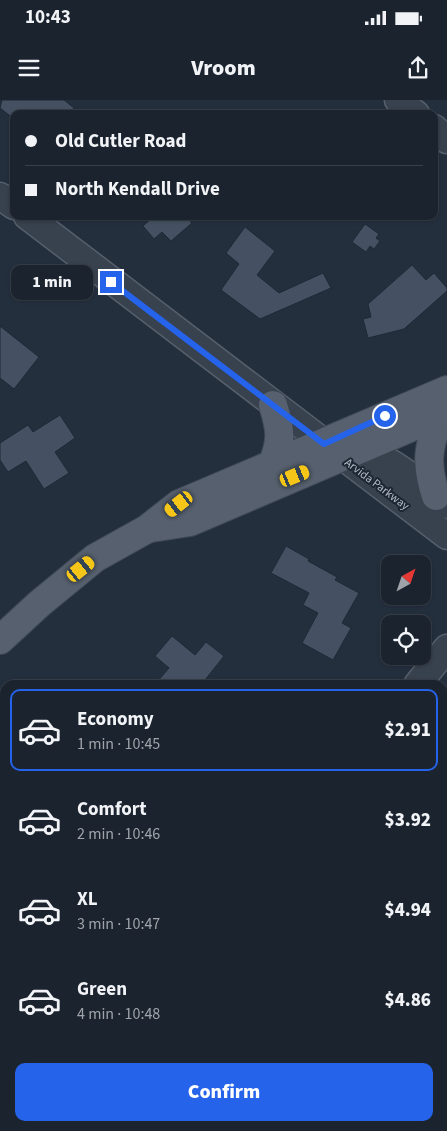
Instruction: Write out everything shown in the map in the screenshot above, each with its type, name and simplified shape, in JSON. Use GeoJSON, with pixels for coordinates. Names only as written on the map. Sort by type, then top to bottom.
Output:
{"type":"FeatureCollection","features":[{"type":"Feature","properties":{"kind":"main road"},"geometry":{"type":"LineString","coordinates":[[272,465],[278,450],[280,436],[280,425],[273,406]]}},
{"type":"Feature","properties":{"kind":"main road"},"geometry":{"type":"LineString","coordinates":[[147,529],[190,522],[342,450],[445,406]]}},
{"type":"Feature","properties":{"kind":"main road"},"geometry":{"type":"LineString","coordinates":[[0,640],[39,604],[95,558],[147,529],[179,504],[272,465],[342,450],[445,406]]}},
{"type":"Feature","properties":{"kind":"main road"},"geometry":{"type":"LineString","coordinates":[[441,501],[430,477],[428,458],[431,439],[445,406]]}},
{"type":"Feature","properties":{"kind":"street"},"geometry":{"type":"LineString","coordinates":[[398,100],[411,110]]}},
{"type":"Feature","properties":{"kind":"street"},"geometry":{"type":"LineString","coordinates":[[32,220],[273,406],[342,450]]}},
{"type":"Feature","properties":{"kind":"street","name":"Arvida Parkway"},"geometry":{"type":"LineString","coordinates":[[342,450],[395,464],[441,501]]}},
{"type":"Feature","properties":{"kind":"street","name":"Arvida Parkway"},"geometry":{"type":"LineString","coordinates":[[342,450],[447,536]]}},
{"type":"Feature","properties":{"kind":"street"},"geometry":{"type":"LineString","coordinates":[[421,680],[447,648]]}},
{"type":"Feature","properties":{"kind":"building"},"geometry":{"type":"Polygon","coordinates":[[[2,100],[64,100],[74,108],[72,110],[10,110],[10,116],[0,108],[2,100]]]}},
{"type":"Feature","properties":{"kind":"building"},"geometry":{"type":"Polygon","coordinates":[[[150,220],[189,220],[192,223],[171,241],[162,232],[154,239],[143,226],[150,220]]]}},
{"type":"Feature","properties":{"kind":"building"},"geometry":{"type":"Polygon","coordinates":[[[365,224],[379,234],[376,238],[380,241],[374,249],[370,246],[366,252],[352,242],[365,224]]]}},
{"type":"Feature","properties":{"kind":"building"},"geometry":{"type":"Polygon","coordinates":[[[245,227],[275,251],[257,275],[279,293],[323,273],[331,288],[260,319],[221,290],[239,264],[226,253],[245,227]]]}},
{"type":"Feature","properties":{"kind":"building"},"geometry":{"type":"Polygon","coordinates":[[[412,265],[426,280],[434,273],[447,288],[447,291],[404,329],[368,338],[363,319],[371,317],[368,304],[412,265]]]}},
{"type":"Feature","properties":{"kind":"building"},"geometry":{"type":"Polygon","coordinates":[[[0,326],[39,357],[14,389],[0,378],[0,326]]]}},
{"type":"Feature","properties":{"kind":"building"},"geometry":{"type":"Polygon","coordinates":[[[60,415],[75,438],[55,452],[69,473],[44,489],[26,461],[8,472],[0,460],[0,443],[28,425],[33,432],[60,415]]]}},
{"type":"Feature","properties":{"kind":"building"},"geometry":{"type":"Polygon","coordinates":[[[286,546],[337,577],[335,580],[359,593],[342,623],[351,628],[333,660],[302,643],[318,613],[303,605],[309,593],[271,573],[286,546]]]}},
{"type":"Feature","properties":{"kind":"building"},"geometry":{"type":"Polygon","coordinates":[[[172,636],[195,655],[206,642],[224,656],[205,680],[159,680],[169,668],[155,656],[172,636]]]}},
{"type":"Feature","properties":{"kind":"route"},"geometry":{"type":"LineString","coordinates":[[111,282],[324,444],[385,416]]}}]}
